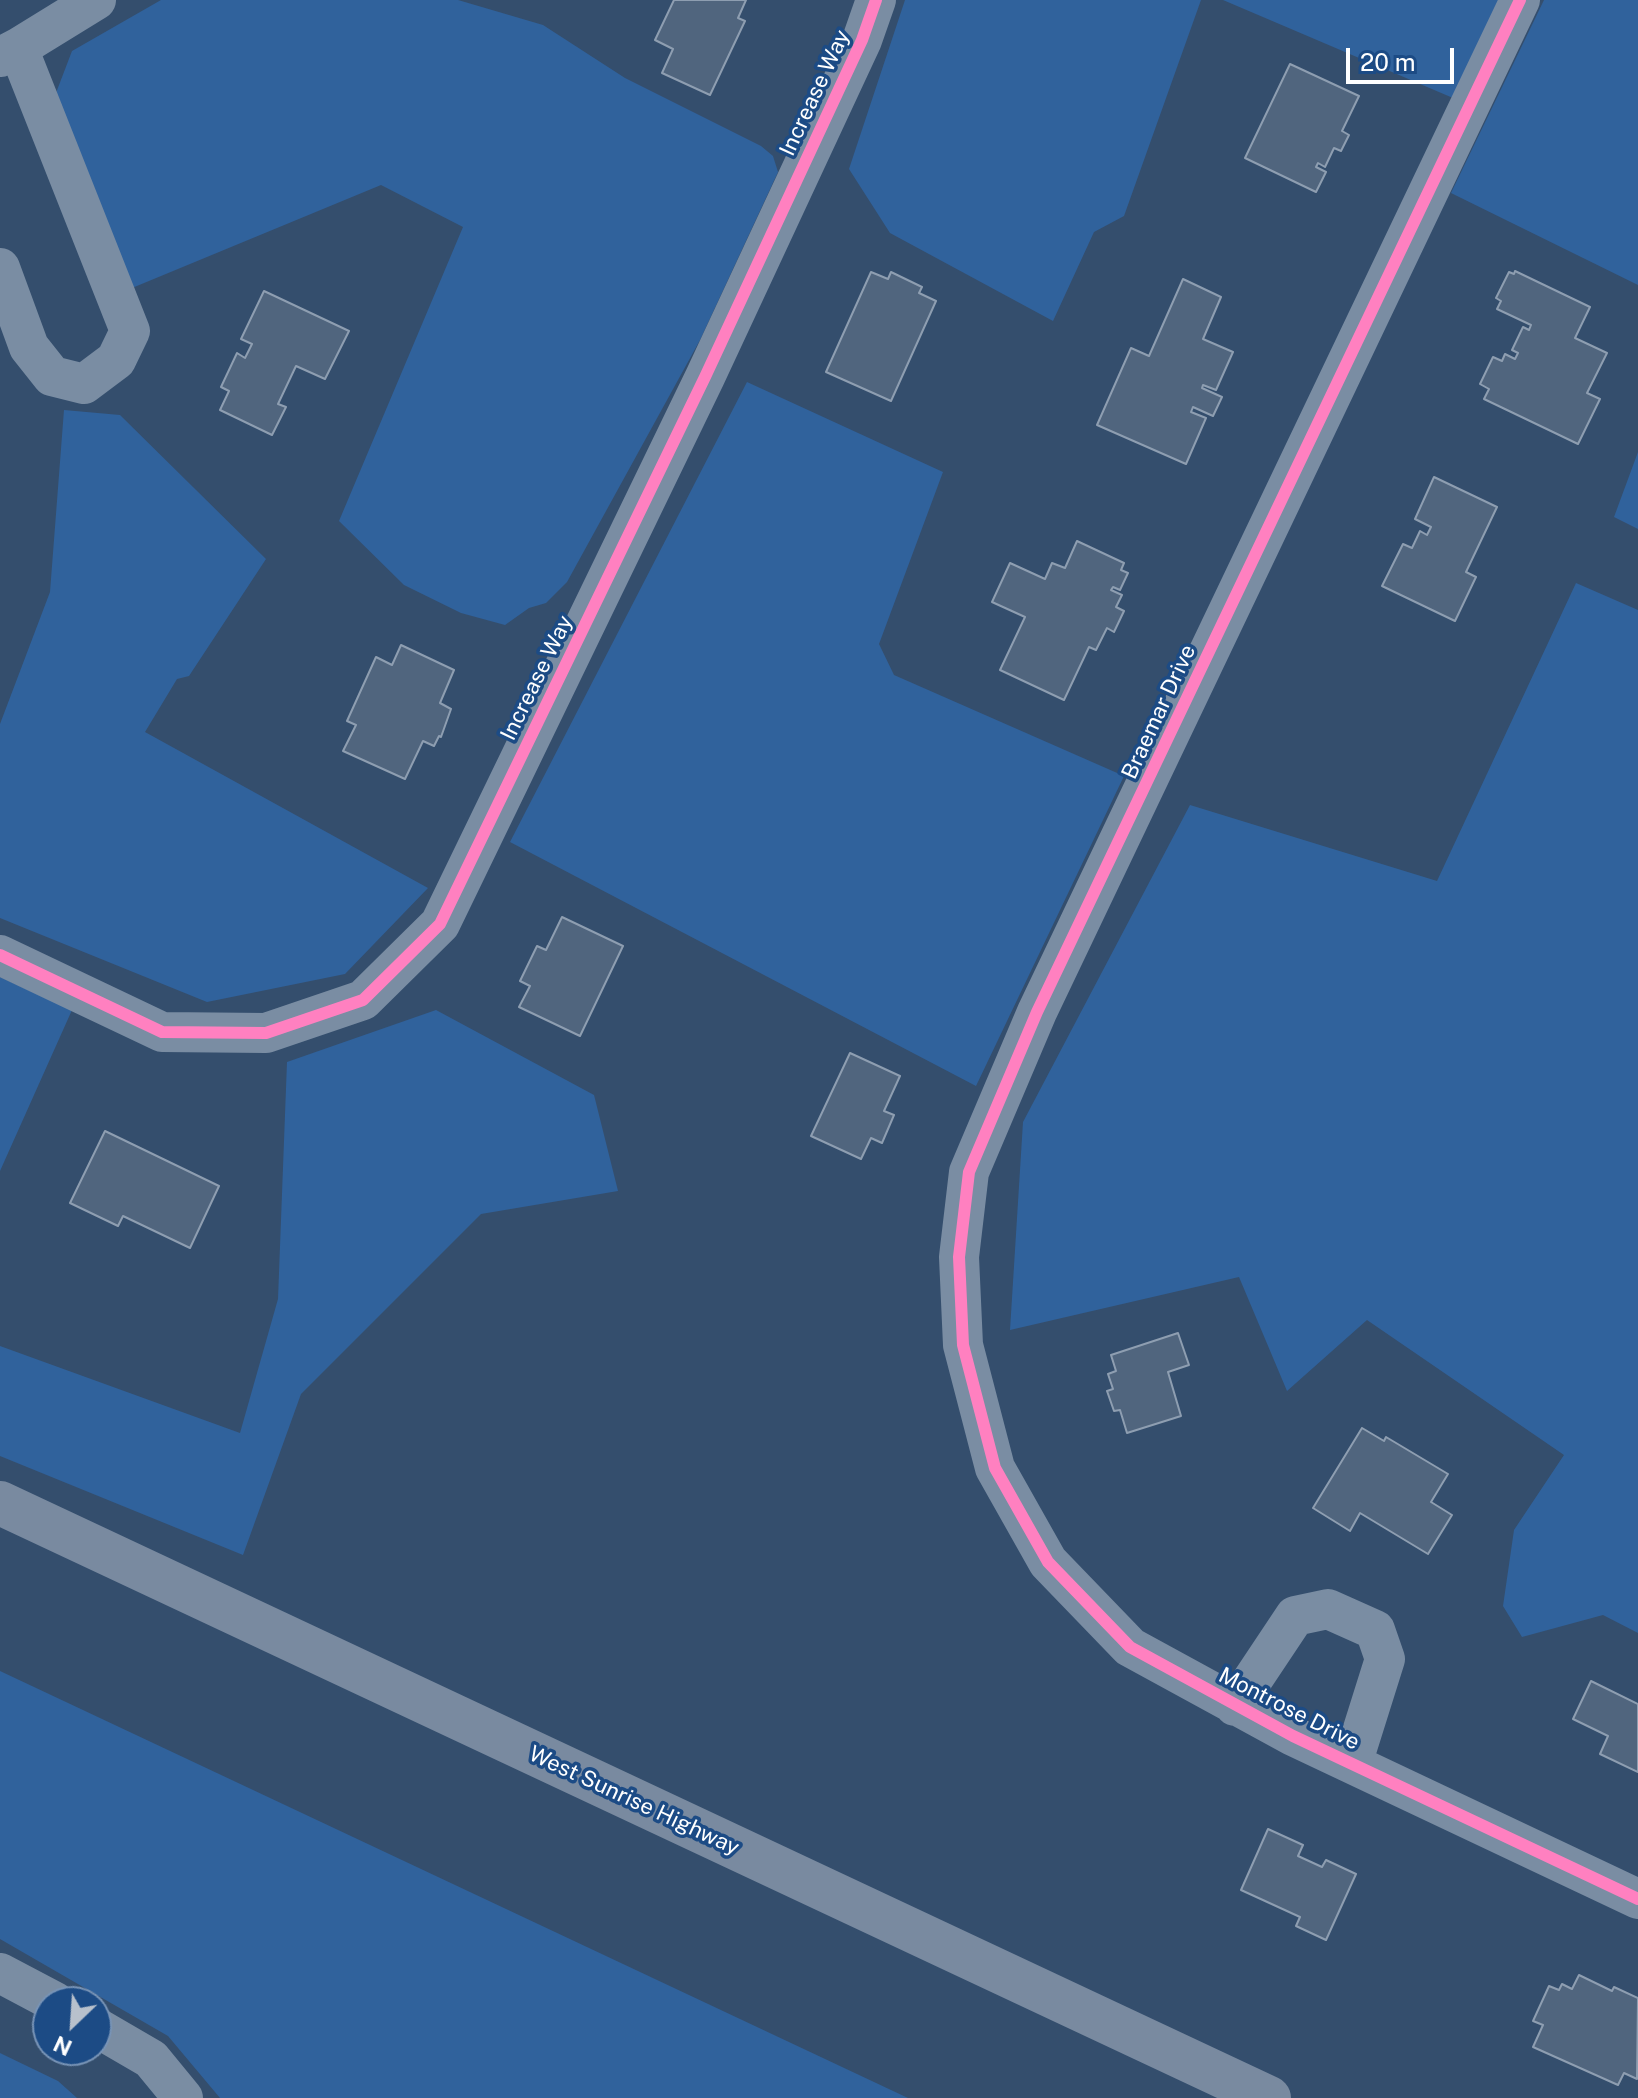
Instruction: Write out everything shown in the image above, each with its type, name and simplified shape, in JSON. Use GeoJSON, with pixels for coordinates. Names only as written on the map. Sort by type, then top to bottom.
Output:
{"type":"FeatureCollection","features":[{"type":"Feature","properties":{"kind":"main road","name":"West Sunrise Highway"},"geometry":{"type":"LineString","coordinates":[[0,1503],[1269,2098]]}},
{"type":"Feature","properties":{"kind":"street"},"geometry":{"type":"LineString","coordinates":[[0,268],[29,347],[52,376],[84,384],[116,360],[130,331],[9,52],[96,0]]}},
{"type":"Feature","properties":{"kind":"street","name":"Increase Way"},"geometry":{"type":"LineString","coordinates":[[0,955],[162,1032],[266,1033],[363,1000],[440,924],[705,377],[862,40],[876,0]]}},
{"type":"Feature","properties":{"kind":"street","name":"Braemar Drive"},"geometry":{"type":"LineString","coordinates":[[995,1468],[963,1345],[959,1257],[969,1172],[1037,1012],[1520,0]]}},
{"type":"Feature","properties":{"kind":"street","name":"Montrose Drive"},"geometry":{"type":"LineString","coordinates":[[995,1468],[1048,1562],[1130,1647],[1235,1706],[1638,1899]]}},
{"type":"Feature","properties":{"kind":"street"},"geometry":{"type":"LineString","coordinates":[[1235,1706],[1295,1616],[1328,1609],[1375,1630],[1385,1659],[1352,1764]]}},
{"type":"Feature","properties":{"kind":"street"},"geometry":{"type":"LineString","coordinates":[[0,1973],[32,1990]]}},
{"type":"Feature","properties":{"kind":"street"},"geometry":{"type":"LineString","coordinates":[[112,2036],[151,2059],[183,2098]]}},
{"type":"Feature","properties":{"kind":"shaded area"},"geometry":{"type":"Polygon","coordinates":[[[161,0],[458,0],[543,25],[625,78],[761,146],[773,156],[778,172],[700,340],[567,582],[546,603],[529,608],[505,625],[461,613],[404,585],[339,521],[463,227],[381,185],[132,288],[51,106],[72,51],[161,0]]]}},
{"type":"Feature","properties":{"kind":"shaded area"},"geometry":{"type":"Polygon","coordinates":[[[905,0],[1201,0],[1124,216],[1094,232],[1053,321],[890,233],[849,169],[905,0]]]}},
{"type":"Feature","properties":{"kind":"shaded area"},"geometry":{"type":"Polygon","coordinates":[[[1223,0],[1499,0],[1453,98],[1223,0]]]}},
{"type":"Feature","properties":{"kind":"shaded area"},"geometry":{"type":"Polygon","coordinates":[[[1544,0],[1638,0],[1638,285],[1451,193],[1544,0]]]}},
{"type":"Feature","properties":{"kind":"shaded area"},"geometry":{"type":"Polygon","coordinates":[[[747,382],[943,472],[879,644],[894,675],[1124,776],[976,1086],[510,842],[747,382]]]}},
{"type":"Feature","properties":{"kind":"shaded area"},"geometry":{"type":"Polygon","coordinates":[[[64,410],[120,415],[266,559],[189,676],[177,679],[145,732],[428,888],[345,974],[207,1002],[0,918],[0,724],[50,592],[64,410]]]}},
{"type":"Feature","properties":{"kind":"shaded area"},"geometry":{"type":"Polygon","coordinates":[[[1638,452],[1638,529],[1614,517],[1638,452]]]}},
{"type":"Feature","properties":{"kind":"shaded area"},"geometry":{"type":"Polygon","coordinates":[[[1576,583],[1638,610],[1638,1633],[1603,1615],[1522,1637],[1503,1606],[1514,1530],[1564,1455],[1367,1320],[1287,1391],[1239,1277],[1010,1330],[1023,1122],[1190,805],[1437,881],[1576,583]]]}},
{"type":"Feature","properties":{"kind":"shaded area"},"geometry":{"type":"Polygon","coordinates":[[[0,977],[72,1010],[0,1171],[0,977]]]}},
{"type":"Feature","properties":{"kind":"shaded area"},"geometry":{"type":"Polygon","coordinates":[[[436,1010],[594,1095],[618,1191],[481,1214],[301,1394],[243,1555],[0,1456],[0,1346],[240,1433],[278,1299],[287,1062],[436,1010]]]}},
{"type":"Feature","properties":{"kind":"shaded area"},"geometry":{"type":"Polygon","coordinates":[[[0,1671],[908,2098],[220,2098],[168,2036],[112,2004],[112,1986],[81,1986],[0,1939],[0,1671]]]}},
{"type":"Feature","properties":{"kind":"shaded area"},"geometry":{"type":"Polygon","coordinates":[[[0,2053],[58,2081],[77,2098],[0,2098],[0,2053]]]}},
{"type":"Feature","properties":{"kind":"building"},"geometry":{"type":"Polygon","coordinates":[[[674,0],[746,0],[738,18],[745,21],[710,95],[662,73],[673,49],[655,40],[674,0]]]}},
{"type":"Feature","properties":{"kind":"building"},"geometry":{"type":"Polygon","coordinates":[[[1290,64],[1359,96],[1342,131],[1349,135],[1341,151],[1334,148],[1325,167],[1318,163],[1316,167],[1326,172],[1316,192],[1245,158],[1290,64]]]}},
{"type":"Feature","properties":{"kind":"building"},"geometry":{"type":"Polygon","coordinates":[[[1515,271],[1590,307],[1575,338],[1607,353],[1587,393],[1600,399],[1578,444],[1484,399],[1489,389],[1480,384],[1493,357],[1502,361],[1505,354],[1515,359],[1518,353],[1512,350],[1523,327],[1529,330],[1531,325],[1497,309],[1501,301],[1496,298],[1509,272],[1514,274],[1515,271]]]}},
{"type":"Feature","properties":{"kind":"building"},"geometry":{"type":"Polygon","coordinates":[[[871,272],[888,279],[891,272],[922,287],[919,293],[936,301],[891,401],[826,372],[871,272]]]}},
{"type":"Feature","properties":{"kind":"building"},"geometry":{"type":"Polygon","coordinates":[[[1183,279],[1221,297],[1203,339],[1233,352],[1216,390],[1203,385],[1202,388],[1222,397],[1213,416],[1193,407],[1191,412],[1206,418],[1186,464],[1097,425],[1131,348],[1149,356],[1183,279]]]}},
{"type":"Feature","properties":{"kind":"building"},"geometry":{"type":"Polygon","coordinates":[[[264,291],[349,331],[325,379],[296,366],[278,404],[286,407],[272,435],[220,410],[229,391],[221,387],[237,353],[245,358],[252,344],[241,339],[264,291]]]}},
{"type":"Feature","properties":{"kind":"building"},"geometry":{"type":"Polygon","coordinates":[[[1434,477],[1497,507],[1466,572],[1476,577],[1455,621],[1382,586],[1403,544],[1412,548],[1420,531],[1427,535],[1431,527],[1415,519],[1434,477]]]}},
{"type":"Feature","properties":{"kind":"building"},"geometry":{"type":"Polygon","coordinates":[[[1077,541],[1124,563],[1121,570],[1128,573],[1120,590],[1113,587],[1111,590],[1122,595],[1116,607],[1124,611],[1114,632],[1107,628],[1096,650],[1089,647],[1064,700],[1000,670],[1025,617],[992,602],[1010,563],[1045,579],[1052,563],[1065,568],[1077,541]]]}},
{"type":"Feature","properties":{"kind":"building"},"geometry":{"type":"Polygon","coordinates":[[[401,645],[454,670],[440,703],[451,709],[441,737],[434,746],[423,741],[405,779],[343,751],[356,725],[347,721],[376,657],[392,665],[401,645]]]}},
{"type":"Feature","properties":{"kind":"building"},"geometry":{"type":"Polygon","coordinates":[[[562,917],[623,946],[580,1036],[519,1007],[530,986],[520,981],[537,946],[546,950],[562,917]]]}},
{"type":"Feature","properties":{"kind":"building"},"geometry":{"type":"Polygon","coordinates":[[[850,1053],[900,1076],[884,1111],[894,1115],[882,1143],[871,1138],[861,1159],[811,1136],[850,1053]]]}},
{"type":"Feature","properties":{"kind":"building"},"geometry":{"type":"Polygon","coordinates":[[[105,1131],[219,1186],[190,1248],[123,1216],[118,1226],[70,1203],[105,1131]]]}},
{"type":"Feature","properties":{"kind":"building"},"geometry":{"type":"Polygon","coordinates":[[[1178,1333],[1189,1365],[1168,1372],[1181,1416],[1127,1433],[1120,1410],[1114,1411],[1107,1391],[1113,1389],[1108,1374],[1116,1371],[1111,1355],[1178,1333]]]}},
{"type":"Feature","properties":{"kind":"building"},"geometry":{"type":"Polygon","coordinates":[[[1362,1428],[1384,1441],[1386,1437],[1448,1474],[1431,1502],[1452,1515],[1428,1554],[1360,1513],[1350,1531],[1313,1508],[1362,1428]]]}},
{"type":"Feature","properties":{"kind":"building"},"geometry":{"type":"Polygon","coordinates":[[[1591,1681],[1638,1704],[1638,1772],[1600,1754],[1608,1736],[1573,1719],[1591,1681]]]}},
{"type":"Feature","properties":{"kind":"building"},"geometry":{"type":"Polygon","coordinates":[[[1268,1829],[1303,1845],[1298,1856],[1322,1867],[1326,1860],[1356,1874],[1326,1940],[1296,1926],[1300,1917],[1241,1890],[1268,1829]]]}},
{"type":"Feature","properties":{"kind":"building"},"geometry":{"type":"Polygon","coordinates":[[[1579,1975],[1612,1991],[1614,1987],[1638,1998],[1637,2079],[1624,2073],[1618,2085],[1533,2047],[1543,2025],[1533,2021],[1549,1986],[1559,1990],[1562,1984],[1572,1989],[1579,1975]]]}},
{"type":"Feature","properties":{"kind":"cycle path"},"geometry":{"type":"LineString","coordinates":[[0,955],[162,1032],[266,1033],[363,1000],[440,924],[705,377],[862,40],[876,0]]}},
{"type":"Feature","properties":{"kind":"cycle path"},"geometry":{"type":"LineString","coordinates":[[1520,0],[1037,1012],[969,1172],[959,1257],[963,1345],[995,1468],[1048,1562],[1130,1647],[1293,1736],[1638,1899]]}}]}
